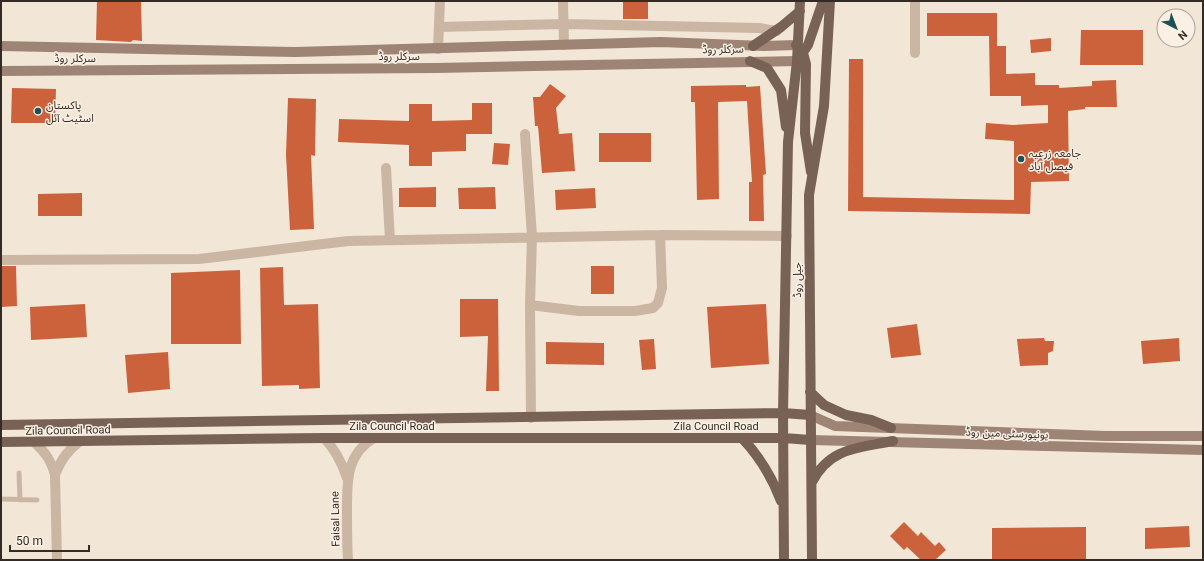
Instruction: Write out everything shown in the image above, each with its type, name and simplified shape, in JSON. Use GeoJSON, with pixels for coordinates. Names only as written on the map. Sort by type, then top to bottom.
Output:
{"type":"FeatureCollection","features":[{"type":"Feature","properties":{"kind":"main road"},"geometry":{"type":"LineString","coordinates":[[812,180],[805,133],[806,64],[799,53],[817,22],[823,1]]}},
{"type":"Feature","properties":{"kind":"main road","name":"جیل روڈ"},"geometry":{"type":"LineString","coordinates":[[812,560],[809,195],[824,106],[830,1]]}},
{"type":"Feature","properties":{"kind":"main road"},"geometry":{"type":"LineString","coordinates":[[753,46],[777,31],[800,6]]}},
{"type":"Feature","properties":{"kind":"main road","name":"جیل روڈ"},"geometry":{"type":"LineString","coordinates":[[784,560],[783,413],[788,142],[799,53],[800,6]]}},
{"type":"Feature","properties":{"kind":"main road","name":"سرکلر روڈ"},"geometry":{"type":"LineString","coordinates":[[1,46],[295,52],[661,42],[753,46],[799,53]]}},
{"type":"Feature","properties":{"kind":"main road","name":"سرکلر روڈ"},"geometry":{"type":"LineString","coordinates":[[1,71],[436,68],[750,61],[799,53]]}},
{"type":"Feature","properties":{"kind":"main road"},"geometry":{"type":"LineString","coordinates":[[750,61],[767,68],[781,90],[788,142]]}},
{"type":"Feature","properties":{"kind":"main road"},"geometry":{"type":"LineString","coordinates":[[810,392],[824,405],[846,415],[871,420],[891,428]]}},
{"type":"Feature","properties":{"kind":"main road","name":"Zila Council Road"},"geometry":{"type":"LineString","coordinates":[[1,425],[783,413],[810,414]]}},
{"type":"Feature","properties":{"kind":"main road","name":"یونیورسٹی مین روڈ"},"geometry":{"type":"LineString","coordinates":[[810,414],[834,426],[1120,436],[1203,436]]}},
{"type":"Feature","properties":{"kind":"main road"},"geometry":{"type":"LineString","coordinates":[[1119,448],[1120,436]]}},
{"type":"Feature","properties":{"kind":"main road","name":"Zila Council Road"},"geometry":{"type":"LineString","coordinates":[[1,442],[324,438],[784,438],[810,440]]}},
{"type":"Feature","properties":{"kind":"main road"},"geometry":{"type":"LineString","coordinates":[[742,438],[759,456],[774,482],[784,509]]}},
{"type":"Feature","properties":{"kind":"main road","name":"یونیورسٹی مین روڈ"},"geometry":{"type":"LineString","coordinates":[[810,440],[1203,450]]}},
{"type":"Feature","properties":{"kind":"main road"},"geometry":{"type":"LineString","coordinates":[[811,484],[818,470],[837,454],[893,441]]}},
{"type":"Feature","properties":{"kind":"street"},"geometry":{"type":"LineString","coordinates":[[438,49],[440,1]]}},
{"type":"Feature","properties":{"kind":"street"},"geometry":{"type":"LineString","coordinates":[[563,1],[564,45]]}},
{"type":"Feature","properties":{"kind":"street"},"geometry":{"type":"LineString","coordinates":[[914,53],[915,1]]}},
{"type":"Feature","properties":{"kind":"street"},"geometry":{"type":"LineString","coordinates":[[439,27],[564,24],[759,28],[777,31]]}},
{"type":"Feature","properties":{"kind":"street"},"geometry":{"type":"LineString","coordinates":[[753,46],[759,28]]}},
{"type":"Feature","properties":{"kind":"street"},"geometry":{"type":"LineString","coordinates":[[525,134],[532,236],[530,306],[531,418]]}},
{"type":"Feature","properties":{"kind":"street"},"geometry":{"type":"LineString","coordinates":[[386,168],[390,240]]}},
{"type":"Feature","properties":{"kind":"street"},"geometry":{"type":"LineString","coordinates":[[530,306],[578,311],[635,311],[653,308],[658,303],[662,288],[660,235]]}},
{"type":"Feature","properties":{"kind":"street"},"geometry":{"type":"LineString","coordinates":[[1,260],[199,259],[348,241],[532,236],[787,236]]}},
{"type":"Feature","properties":{"kind":"street","name":"Faisal Lane"},"geometry":{"type":"LineString","coordinates":[[324,438],[332,446],[338,456],[347,478]]}},
{"type":"Feature","properties":{"kind":"street","name":"Faisal Lane"},"geometry":{"type":"LineString","coordinates":[[348,560],[347,478],[354,458],[367,442],[374,438]]}},
{"type":"Feature","properties":{"kind":"street"},"geometry":{"type":"LineString","coordinates":[[34,442],[44,451],[52,462],[55,475],[57,560]]}},
{"type":"Feature","properties":{"kind":"street"},"geometry":{"type":"LineString","coordinates":[[55,475],[64,456],[79,442]]}},
{"type":"Feature","properties":{"kind":"lane"},"geometry":{"type":"LineString","coordinates":[[19,473],[20,500]]}},
{"type":"Feature","properties":{"kind":"lane"},"geometry":{"type":"LineString","coordinates":[[1,499],[37,500]]}},
{"type":"Feature","properties":{"kind":"building"},"geometry":{"type":"Polygon","coordinates":[[[97,1],[141,1],[142,41],[133,40],[131,42],[96,40],[97,1]]]}},
{"type":"Feature","properties":{"kind":"building"},"geometry":{"type":"Polygon","coordinates":[[[623,1],[648,1],[648,19],[623,19],[623,1]]]}},
{"type":"Feature","properties":{"kind":"building"},"geometry":{"type":"Polygon","coordinates":[[[927,13],[997,13],[997,46],[1006,46],[1006,74],[1035,73],[1035,85],[1059,85],[1059,88],[1092,86],[1092,81],[1116,80],[1117,107],[1085,107],[1085,109],[1068,111],[1069,181],[1031,182],[1030,214],[848,211],[849,59],[863,59],[863,197],[1014,200],[1014,141],[985,139],[986,123],[1013,125],[1048,123],[1048,105],[1021,106],[1021,96],[990,96],[989,36],[927,36],[927,13]]]}},
{"type":"Feature","properties":{"kind":"building"},"geometry":{"type":"Polygon","coordinates":[[[1081,30],[1143,30],[1143,65],[1080,65],[1081,30]]]}},
{"type":"Feature","properties":{"kind":"building"},"geometry":{"type":"Polygon","coordinates":[[[1051,38],[1051,51],[1031,53],[1030,40],[1051,38]]]}},
{"type":"Feature","properties":{"kind":"building"},"geometry":{"type":"Polygon","coordinates":[[[550,84],[566,96],[556,108],[559,134],[572,133],[575,171],[542,173],[538,126],[535,126],[533,97],[540,97],[550,84]]]}},
{"type":"Feature","properties":{"kind":"building"},"geometry":{"type":"Polygon","coordinates":[[[746,85],[746,87],[760,86],[766,174],[763,175],[764,221],[749,221],[749,182],[752,182],[747,101],[718,102],[719,199],[697,200],[695,102],[691,102],[691,86],[746,85]]]}},
{"type":"Feature","properties":{"kind":"building"},"geometry":{"type":"Polygon","coordinates":[[[12,88],[56,89],[55,123],[11,123],[12,88]]]}},
{"type":"Feature","properties":{"kind":"building"},"geometry":{"type":"Polygon","coordinates":[[[288,98],[316,99],[315,156],[311,155],[314,229],[290,230],[286,155],[288,98]]]}},
{"type":"Feature","properties":{"kind":"building"},"geometry":{"type":"Polygon","coordinates":[[[472,103],[492,103],[492,134],[466,134],[466,151],[432,152],[432,166],[409,166],[409,145],[338,142],[339,119],[409,121],[409,104],[432,104],[432,121],[472,120],[472,103]]]}},
{"type":"Feature","properties":{"kind":"building"},"geometry":{"type":"Polygon","coordinates":[[[599,133],[651,133],[651,162],[599,162],[599,133]]]}},
{"type":"Feature","properties":{"kind":"building"},"geometry":{"type":"Polygon","coordinates":[[[494,143],[510,144],[508,165],[492,164],[494,143]]]}},
{"type":"Feature","properties":{"kind":"building"},"geometry":{"type":"Polygon","coordinates":[[[436,187],[436,207],[399,207],[399,188],[436,187]]]}},
{"type":"Feature","properties":{"kind":"building"},"geometry":{"type":"Polygon","coordinates":[[[495,187],[496,209],[459,209],[458,188],[495,187]]]}},
{"type":"Feature","properties":{"kind":"building"},"geometry":{"type":"Polygon","coordinates":[[[595,188],[596,208],[556,210],[555,190],[595,188]]]}},
{"type":"Feature","properties":{"kind":"building"},"geometry":{"type":"Polygon","coordinates":[[[82,193],[82,216],[38,216],[38,194],[82,193]]]}},
{"type":"Feature","properties":{"kind":"building"},"geometry":{"type":"Polygon","coordinates":[[[1,266],[16,266],[17,306],[1,307],[1,266]]]}},
{"type":"Feature","properties":{"kind":"building"},"geometry":{"type":"Polygon","coordinates":[[[591,266],[614,266],[614,294],[591,294],[591,266]]]}},
{"type":"Feature","properties":{"kind":"building"},"geometry":{"type":"Polygon","coordinates":[[[283,267],[284,305],[318,304],[320,388],[299,389],[299,385],[262,386],[260,268],[283,267]]]}},
{"type":"Feature","properties":{"kind":"building"},"geometry":{"type":"Polygon","coordinates":[[[240,270],[241,344],[171,344],[171,273],[240,270]]]}},
{"type":"Feature","properties":{"kind":"building"},"geometry":{"type":"Polygon","coordinates":[[[460,299],[498,299],[499,391],[486,391],[488,336],[460,337],[460,299]]]}},
{"type":"Feature","properties":{"kind":"building"},"geometry":{"type":"Polygon","coordinates":[[[85,304],[87,337],[31,340],[30,307],[85,304]]]}},
{"type":"Feature","properties":{"kind":"building"},"geometry":{"type":"Polygon","coordinates":[[[766,304],[769,364],[711,368],[707,307],[766,304]]]}},
{"type":"Feature","properties":{"kind":"building"},"geometry":{"type":"Polygon","coordinates":[[[917,324],[921,355],[891,358],[887,328],[917,324]]]}},
{"type":"Feature","properties":{"kind":"building"},"geometry":{"type":"Polygon","coordinates":[[[1044,338],[1045,341],[1054,341],[1053,351],[1048,353],[1048,365],[1020,366],[1017,339],[1044,338]]]}},
{"type":"Feature","properties":{"kind":"building"},"geometry":{"type":"Polygon","coordinates":[[[1179,338],[1180,361],[1143,364],[1141,341],[1179,338]]]}},
{"type":"Feature","properties":{"kind":"building"},"geometry":{"type":"Polygon","coordinates":[[[654,339],[656,369],[642,370],[639,340],[654,339]]]}},
{"type":"Feature","properties":{"kind":"building"},"geometry":{"type":"Polygon","coordinates":[[[546,342],[604,343],[604,365],[546,364],[546,342]]]}},
{"type":"Feature","properties":{"kind":"building"},"geometry":{"type":"Polygon","coordinates":[[[168,352],[170,389],[128,393],[125,355],[168,352]]]}},
{"type":"Feature","properties":{"kind":"building"},"geometry":{"type":"Polygon","coordinates":[[[904,522],[918,536],[921,532],[935,546],[939,542],[946,550],[935,560],[921,560],[907,547],[904,550],[890,536],[904,522]]]}},
{"type":"Feature","properties":{"kind":"building"},"geometry":{"type":"Polygon","coordinates":[[[1189,526],[1190,547],[1145,549],[1145,528],[1189,526]]]}},
{"type":"Feature","properties":{"kind":"building"},"geometry":{"type":"Polygon","coordinates":[[[1086,527],[1086,560],[992,560],[992,528],[1086,527]]]}},
{"type":"Feature","properties":{"kind":"place","name":"پاکستان اسٹیٹ آئل"},"geometry":{"type":"Point","coordinates":[38,111]}},
{"type":"Feature","properties":{"kind":"place","name":"جامعہ زرعیہ فیصل آباد"},"geometry":{"type":"Point","coordinates":[1021,159]}}]}
